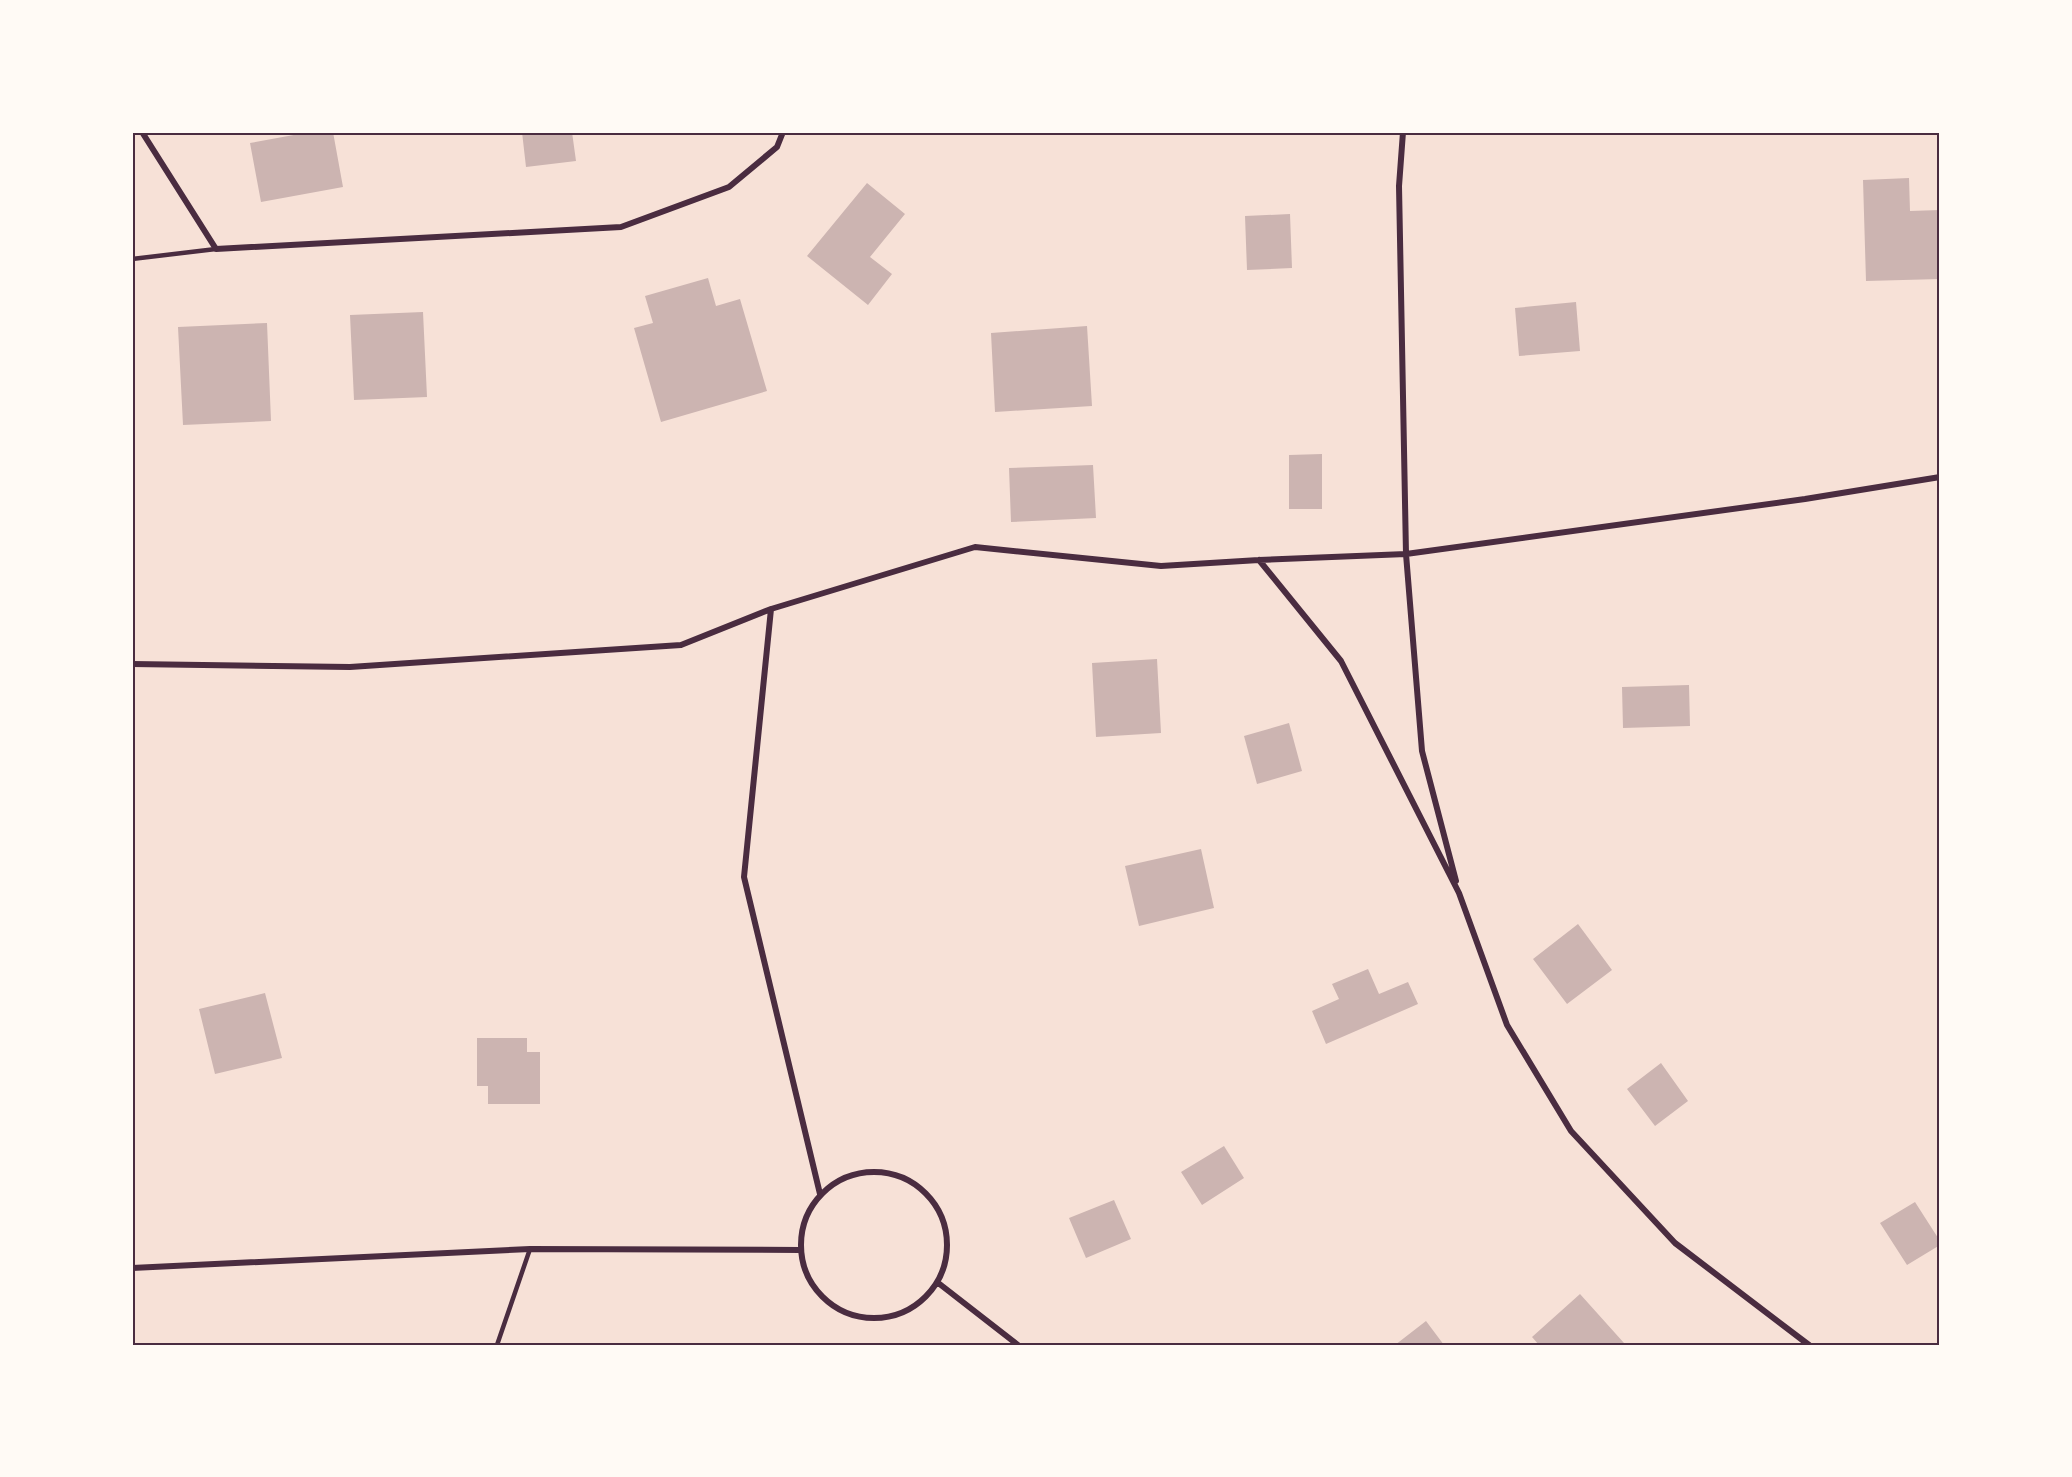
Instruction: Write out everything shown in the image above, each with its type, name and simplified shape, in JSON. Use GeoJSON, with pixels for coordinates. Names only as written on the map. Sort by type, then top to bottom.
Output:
{"type":"FeatureCollection","features":[{"type":"Feature","properties":{"kind":"street"},"geometry":{"type":"LineString","coordinates":[[142,132],[216,249],[621,227],[729,187],[777,147],[783,132]]}},
{"type":"Feature","properties":{"kind":"street"},"geometry":{"type":"LineString","coordinates":[[1403,132],[1399,186],[1406,554],[1422,751],[1459,893],[1507,1025],[1571,1131],[1675,1243],[1809,1345]]}},
{"type":"Feature","properties":{"kind":"street"},"geometry":{"type":"LineString","coordinates":[[132,664],[351,668],[681,645],[771,609],[975,547],[1161,566],[1406,554],[1805,499],[1940,477]]}},
{"type":"Feature","properties":{"kind":"street"},"geometry":{"type":"LineString","coordinates":[[1259,560],[1341,661],[1459,893]]}},
{"type":"Feature","properties":{"kind":"street"},"geometry":{"type":"LineString","coordinates":[[771,609],[744,877],[820,1194]]}},
{"type":"Feature","properties":{"kind":"street"},"geometry":{"type":"LineString","coordinates":[[861,1172],[885,1172],[908,1179],[927,1193],[940,1213],[947,1236],[946,1260],[937,1282],[922,1300],[902,1312],[880,1318],[857,1316],[836,1308],[818,1293],[806,1273],[801,1250],[801,1230],[808,1211],[820,1194],[839,1180],[861,1172]]}},
{"type":"Feature","properties":{"kind":"street"},"geometry":{"type":"LineString","coordinates":[[132,1268],[530,1249],[801,1250]]}},
{"type":"Feature","properties":{"kind":"street"},"geometry":{"type":"LineString","coordinates":[[937,1282],[1018,1345]]}},
{"type":"Feature","properties":{"kind":"lane"},"geometry":{"type":"LineString","coordinates":[[132,259],[216,249]]}},
{"type":"Feature","properties":{"kind":"lane"},"geometry":{"type":"LineString","coordinates":[[497,1345],[530,1249]]}},
{"type":"Feature","properties":{"kind":"building"},"geometry":{"type":"Polygon","coordinates":[[[310,132],[333,132],[343,187],[261,202],[250,143],[310,132]]]}},
{"type":"Feature","properties":{"kind":"building"},"geometry":{"type":"Polygon","coordinates":[[[522,132],[572,132],[576,161],[526,167],[522,132]]]}},
{"type":"Feature","properties":{"kind":"building"},"geometry":{"type":"Polygon","coordinates":[[[1909,178],[1910,211],[1940,210],[1940,279],[1866,281],[1863,180],[1909,178]]]}},
{"type":"Feature","properties":{"kind":"building"},"geometry":{"type":"Polygon","coordinates":[[[867,183],[905,214],[870,257],[892,274],[868,305],[807,256],[867,183]]]}},
{"type":"Feature","properties":{"kind":"building"},"geometry":{"type":"Polygon","coordinates":[[[1290,214],[1292,268],[1247,270],[1245,216],[1290,214]]]}},
{"type":"Feature","properties":{"kind":"building"},"geometry":{"type":"Polygon","coordinates":[[[708,278],[716,306],[740,299],[767,391],[661,422],[634,328],[653,323],[645,296],[708,278]]]}},
{"type":"Feature","properties":{"kind":"building"},"geometry":{"type":"Polygon","coordinates":[[[1576,302],[1580,351],[1519,356],[1515,308],[1576,302]]]}},
{"type":"Feature","properties":{"kind":"building"},"geometry":{"type":"Polygon","coordinates":[[[423,312],[427,397],[354,400],[350,315],[423,312]]]}},
{"type":"Feature","properties":{"kind":"building"},"geometry":{"type":"Polygon","coordinates":[[[267,323],[271,421],[183,425],[178,327],[267,323]]]}},
{"type":"Feature","properties":{"kind":"building"},"geometry":{"type":"Polygon","coordinates":[[[1087,326],[1092,406],[995,412],[991,333],[1087,326]]]}},
{"type":"Feature","properties":{"kind":"building"},"geometry":{"type":"Polygon","coordinates":[[[1322,454],[1322,509],[1289,509],[1289,455],[1322,454]]]}},
{"type":"Feature","properties":{"kind":"building"},"geometry":{"type":"Polygon","coordinates":[[[1093,465],[1096,518],[1011,522],[1009,468],[1093,465]]]}},
{"type":"Feature","properties":{"kind":"building"},"geometry":{"type":"Polygon","coordinates":[[[1157,659],[1161,733],[1096,737],[1092,663],[1157,659]]]}},
{"type":"Feature","properties":{"kind":"building"},"geometry":{"type":"Polygon","coordinates":[[[1689,685],[1690,726],[1623,728],[1622,687],[1689,685]]]}},
{"type":"Feature","properties":{"kind":"building"},"geometry":{"type":"Polygon","coordinates":[[[1289,723],[1302,771],[1257,784],[1244,736],[1289,723]]]}},
{"type":"Feature","properties":{"kind":"building"},"geometry":{"type":"Polygon","coordinates":[[[1201,849],[1214,908],[1139,926],[1125,866],[1201,849]]]}},
{"type":"Feature","properties":{"kind":"building"},"geometry":{"type":"Polygon","coordinates":[[[1578,924],[1612,970],[1567,1004],[1533,959],[1578,924]]]}},
{"type":"Feature","properties":{"kind":"building"},"geometry":{"type":"Polygon","coordinates":[[[1368,969],[1379,994],[1408,982],[1418,1004],[1326,1044],[1312,1011],[1339,999],[1332,984],[1368,969]]]}},
{"type":"Feature","properties":{"kind":"building"},"geometry":{"type":"Polygon","coordinates":[[[265,993],[282,1058],[215,1074],[199,1009],[265,993]]]}},
{"type":"Feature","properties":{"kind":"building"},"geometry":{"type":"Polygon","coordinates":[[[477,1038],[527,1038],[527,1052],[540,1052],[540,1104],[488,1104],[488,1086],[477,1086],[477,1038]]]}},
{"type":"Feature","properties":{"kind":"building"},"geometry":{"type":"Polygon","coordinates":[[[1661,1063],[1688,1101],[1655,1126],[1627,1089],[1661,1063]]]}},
{"type":"Feature","properties":{"kind":"building"},"geometry":{"type":"Polygon","coordinates":[[[1224,1146],[1244,1178],[1202,1205],[1181,1172],[1224,1146]]]}},
{"type":"Feature","properties":{"kind":"building"},"geometry":{"type":"Polygon","coordinates":[[[1114,1200],[1131,1239],[1086,1258],[1069,1218],[1114,1200]]]}},
{"type":"Feature","properties":{"kind":"building"},"geometry":{"type":"Polygon","coordinates":[[[1915,1202],[1940,1241],[1940,1245],[1907,1265],[1880,1223],[1915,1202]]]}},
{"type":"Feature","properties":{"kind":"building"},"geometry":{"type":"Polygon","coordinates":[[[1580,1294],[1624,1343],[1622,1345],[1539,1345],[1532,1337],[1580,1294]]]}},
{"type":"Feature","properties":{"kind":"building"},"geometry":{"type":"Polygon","coordinates":[[[1426,1321],[1444,1345],[1395,1345],[1426,1321]]]}}]}
